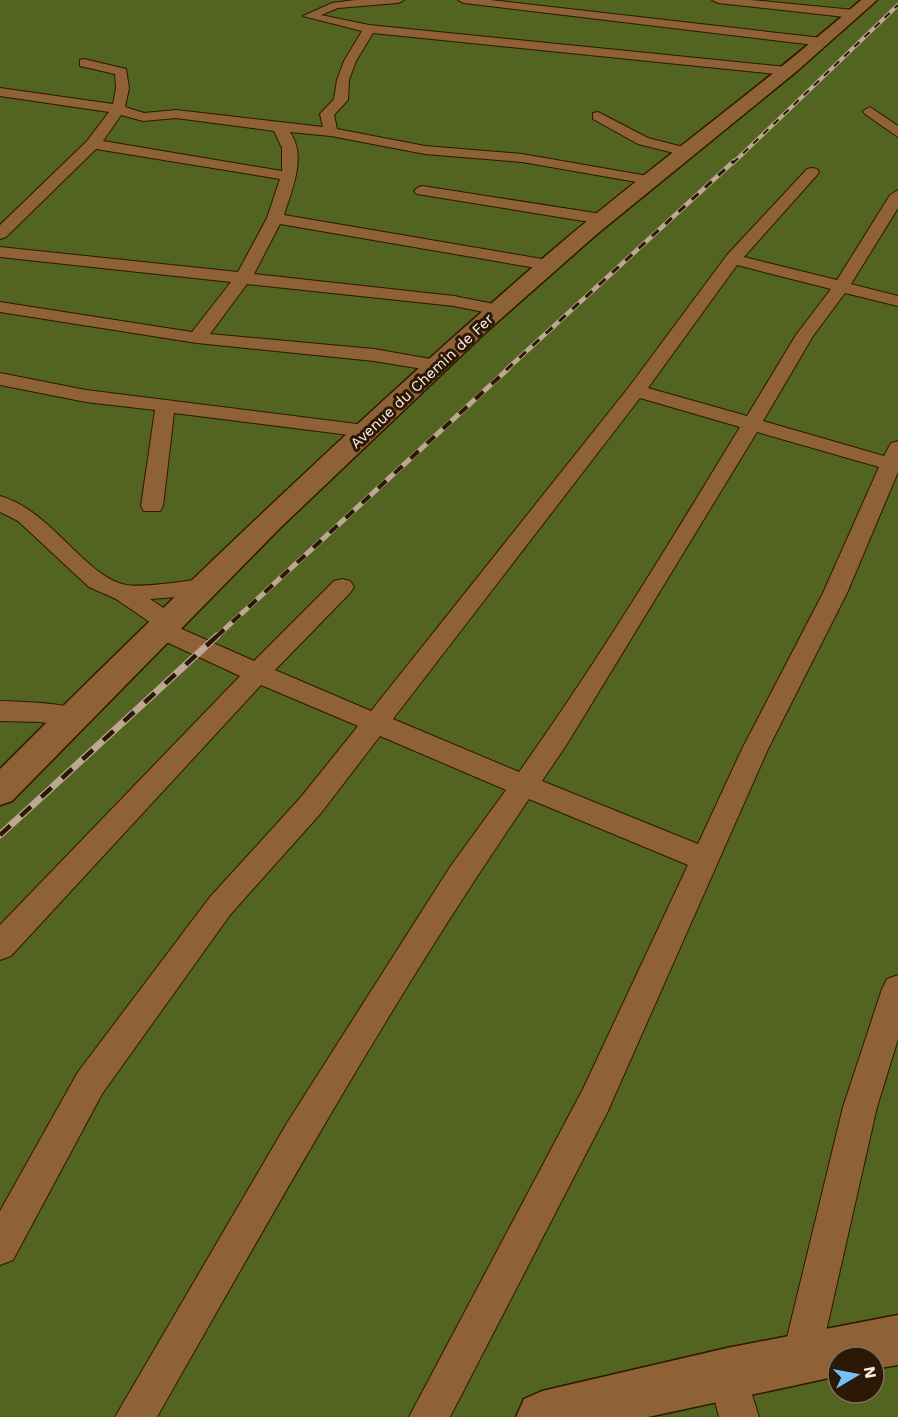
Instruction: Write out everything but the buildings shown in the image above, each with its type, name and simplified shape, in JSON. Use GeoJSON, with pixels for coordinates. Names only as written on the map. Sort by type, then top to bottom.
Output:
{"type":"FeatureCollection","features":[{"type":"Feature","properties":{"kind":"street"},"geometry":{"type":"LineString","coordinates":[[398,0],[336,5],[309,16],[369,29],[786,71]]}},
{"type":"Feature","properties":{"kind":"street"},"geometry":{"type":"LineString","coordinates":[[464,0],[583,16],[822,42]]}},
{"type":"Feature","properties":{"kind":"street"},"geometry":{"type":"LineString","coordinates":[[718,0],[865,4]]}},
{"type":"Feature","properties":{"kind":"street","name":"Avenue du Chemin de Fer"},"geometry":{"type":"LineString","coordinates":[[0,791],[163,625],[435,365],[648,180],[822,42],[865,4]]}},
{"type":"Feature","properties":{"kind":"street"},"geometry":{"type":"LineString","coordinates":[[331,132],[327,114],[341,100],[343,80],[350,61],[369,29]]}},
{"type":"Feature","properties":{"kind":"street"},"geometry":{"type":"LineString","coordinates":[[0,234],[94,144],[117,109],[124,85],[121,72],[84,63]]}},
{"type":"Feature","properties":{"kind":"street"},"geometry":{"type":"LineString","coordinates":[[0,92],[117,109],[143,117],[176,114],[279,128],[331,132],[425,150],[522,158],[648,180]]}},
{"type":"Feature","properties":{"kind":"street"},"geometry":{"type":"LineString","coordinates":[[870,111],[898,133]]}},
{"type":"Feature","properties":{"kind":"street"},"geometry":{"type":"LineString","coordinates":[[598,116],[643,141],[686,152]]}},
{"type":"Feature","properties":{"kind":"street"},"geometry":{"type":"LineString","coordinates":[[197,338],[243,278],[274,218],[288,176],[291,153],[284,132],[279,128]]}},
{"type":"Feature","properties":{"kind":"street"},"geometry":{"type":"LineString","coordinates":[[94,144],[288,176]]}},
{"type":"Feature","properties":{"kind":"street"},"geometry":{"type":"LineString","coordinates":[[0,1247],[90,1083],[220,906],[311,805],[636,391],[733,259],[812,172]]}},
{"type":"Feature","properties":{"kind":"street"},"geometry":{"type":"LineString","coordinates":[[422,191],[602,219]]}},
{"type":"Feature","properties":{"kind":"street"},"geometry":{"type":"LineString","coordinates":[[135,1417],[299,1135],[460,876],[558,736],[805,335],[841,287],[898,195]]}},
{"type":"Feature","properties":{"kind":"street"},"geometry":{"type":"LineString","coordinates":[[274,218],[318,228],[548,265]]}},
{"type":"Feature","properties":{"kind":"street"},"geometry":{"type":"LineString","coordinates":[[0,252],[454,301],[498,310]]}},
{"type":"Feature","properties":{"kind":"street"},"geometry":{"type":"LineString","coordinates":[[733,259],[898,301]]}},
{"type":"Feature","properties":{"kind":"street"},"geometry":{"type":"LineString","coordinates":[[0,307],[197,338],[374,355],[435,365]]}},
{"type":"Feature","properties":{"kind":"street"},"geometry":{"type":"LineString","coordinates":[[0,380],[86,396],[365,431]]}},
{"type":"Feature","properties":{"kind":"street"},"geometry":{"type":"LineString","coordinates":[[429,1417],[595,1101],[755,749],[836,593],[895,459],[752,424],[636,391]]}},
{"type":"Feature","properties":{"kind":"street"},"geometry":{"type":"LineString","coordinates":[[152,506],[165,406]]}},
{"type":"Feature","properties":{"kind":"street"},"geometry":{"type":"LineString","coordinates":[[0,503],[26,516],[97,581],[124,593],[163,625],[257,673],[335,708],[377,723],[705,859]]}},
{"type":"Feature","properties":{"kind":"street"},"geometry":{"type":"LineString","coordinates":[[124,593],[204,586]]}},
{"type":"Feature","properties":{"kind":"street"},"geometry":{"type":"LineString","coordinates":[[0,946],[257,673],[342,587]]}},
{"type":"Feature","properties":{"kind":"street"},"geometry":{"type":"LineString","coordinates":[[0,711],[40,712],[72,717]]}},
{"type":"Feature","properties":{"kind":"street"},"geometry":{"type":"LineString","coordinates":[[801,1358],[860,1107],[898,989]]}},
{"type":"Feature","properties":{"kind":"street"},"geometry":{"type":"LineString","coordinates":[[542,1417],[733,1395],[801,1358],[898,1340]]}},
{"type":"Feature","properties":{"kind":"green space"},"geometry":{"type":"Polygon","coordinates":[[[0,0],[898,0],[898,1417],[0,1417],[0,0]]]}},
{"type":"Feature","properties":{"kind":"railway"},"geometry":{"type":"LineString","coordinates":[[733,163],[898,5]]}},
{"type":"Feature","properties":{"kind":"railway"},"geometry":{"type":"LineString","coordinates":[[506,370],[734,161]]}},
{"type":"Feature","properties":{"kind":"railway"},"geometry":{"type":"LineString","coordinates":[[216,637],[508,369]]}},
{"type":"Feature","properties":{"kind":"railway"},"geometry":{"type":"LineString","coordinates":[[0,835],[217,636]]}}]}
